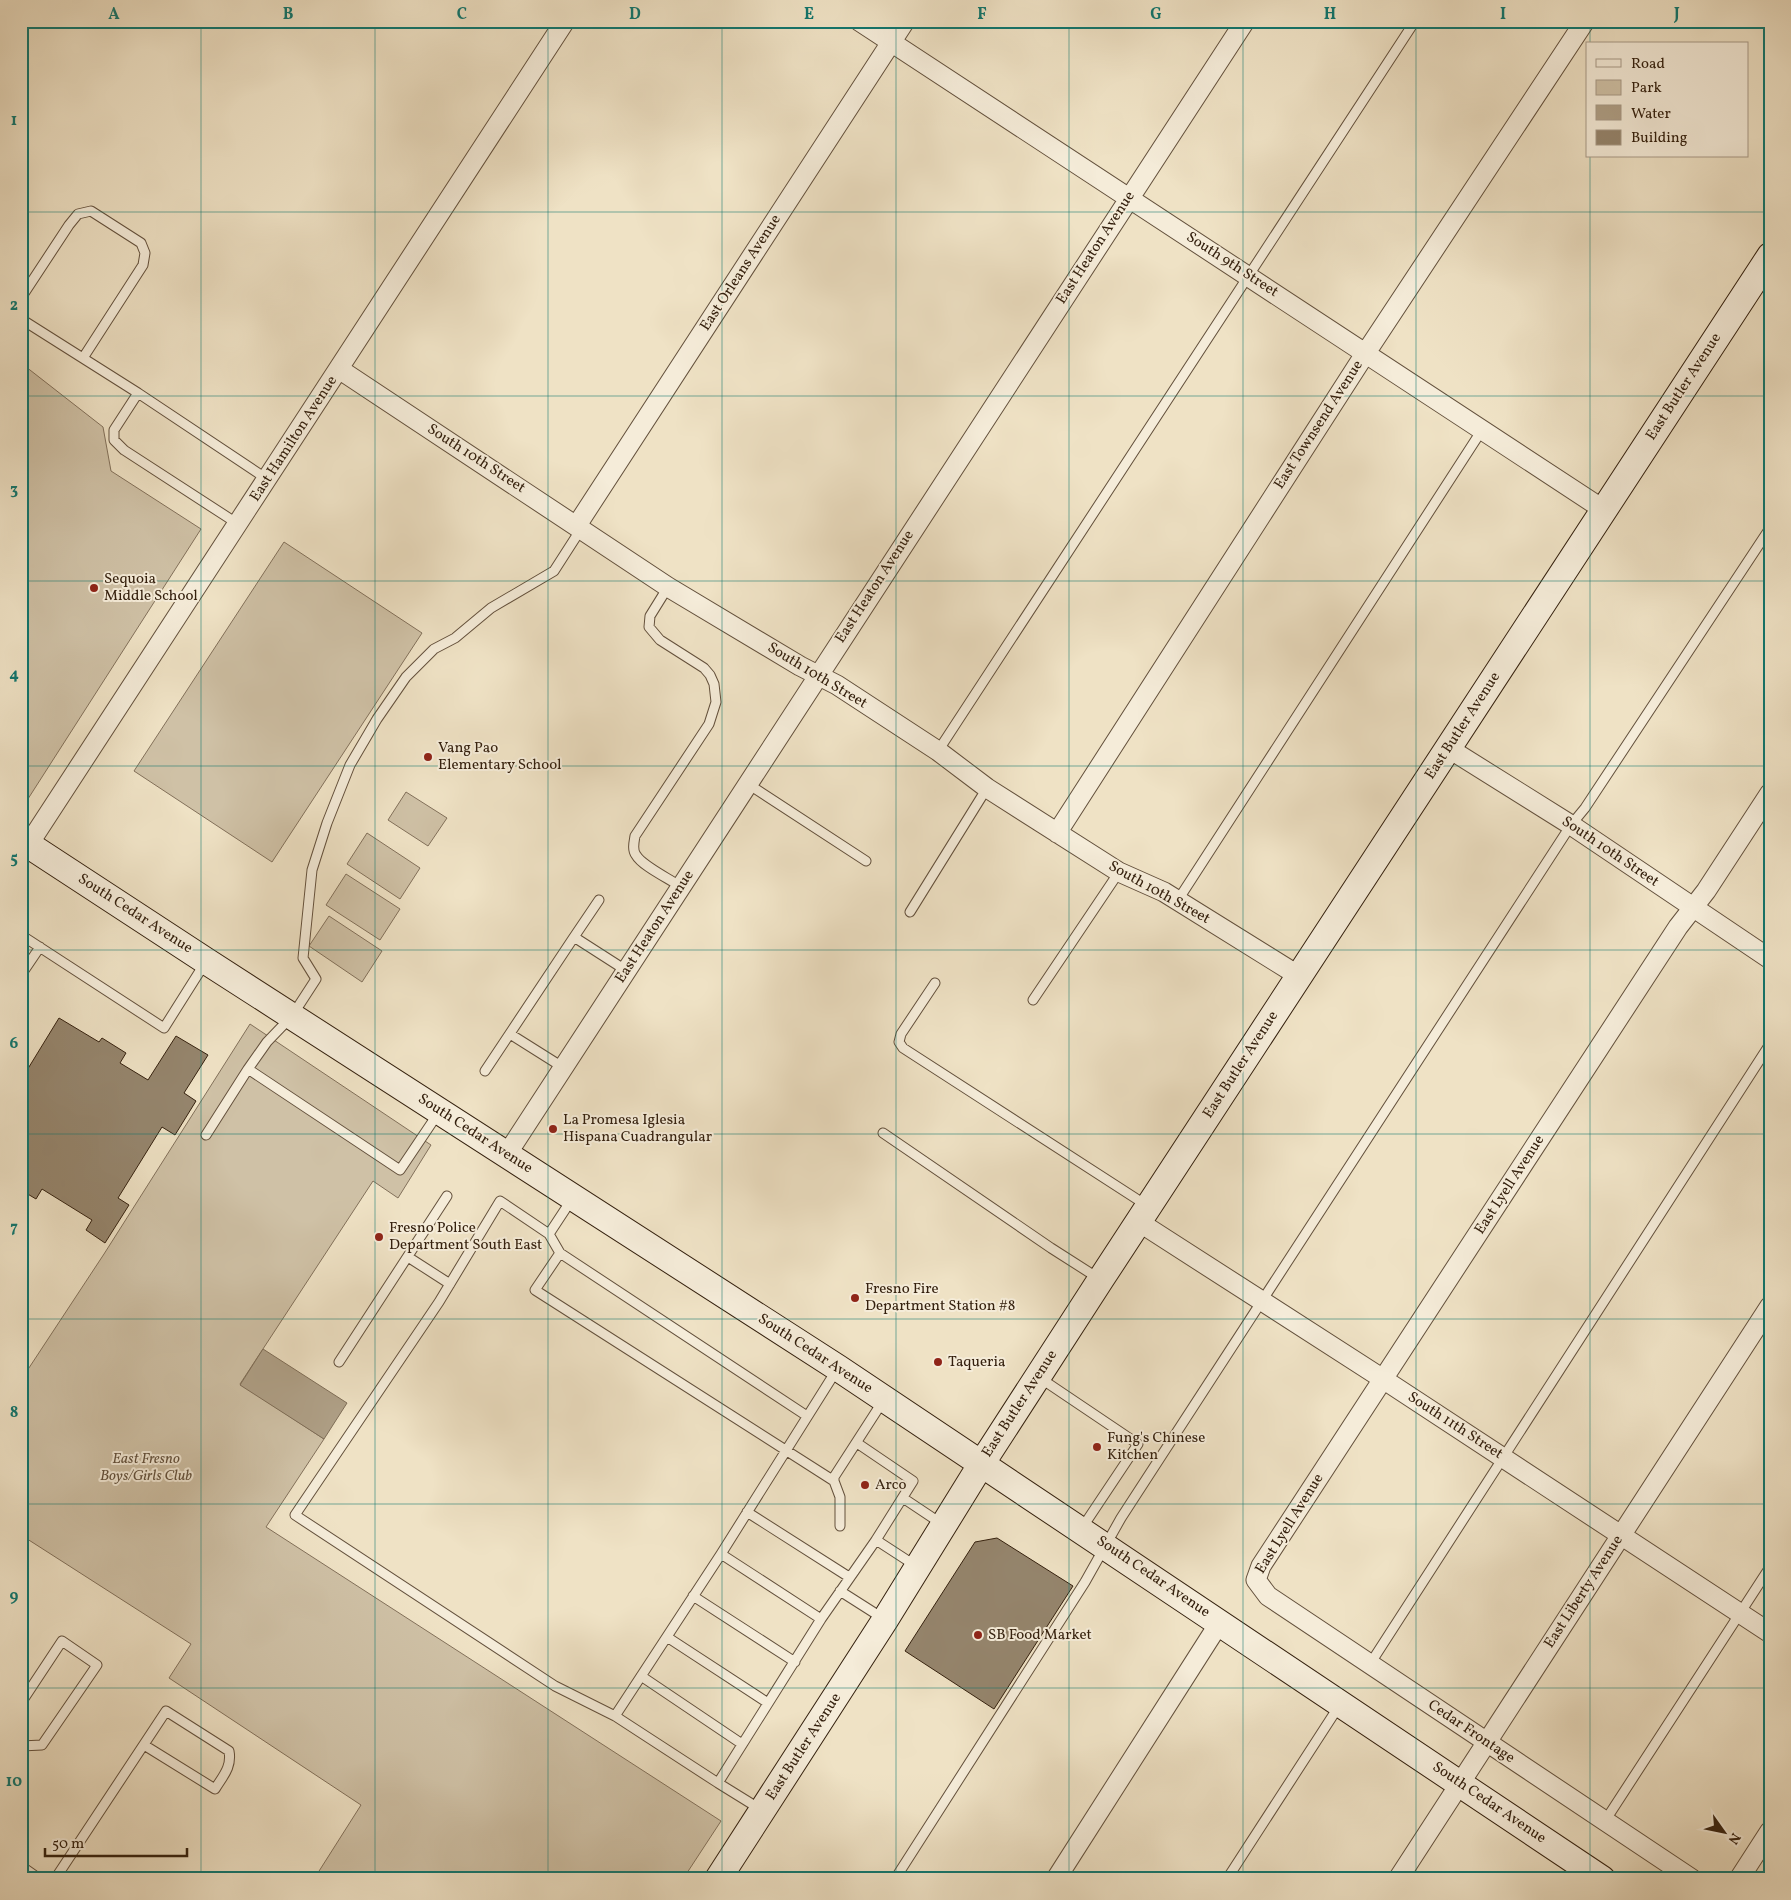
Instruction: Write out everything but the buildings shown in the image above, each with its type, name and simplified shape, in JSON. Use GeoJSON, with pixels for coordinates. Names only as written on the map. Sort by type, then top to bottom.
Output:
{"type":"FeatureCollection","features":[{"type":"Feature","properties":{"kind":"street","name":"East Hamilton Avenue"},"geometry":{"type":"LineString","coordinates":[[24,847],[340,369],[565,21]]}},
{"type":"Feature","properties":{"kind":"street","name":"South 9th Street"},"geometry":{"type":"LineString","coordinates":[[859,21],[1604,510]]}},
{"type":"Feature","properties":{"kind":"street","name":"East Orleans Avenue"},"geometry":{"type":"LineString","coordinates":[[579,527],[905,21]]}},
{"type":"Feature","properties":{"kind":"street","name":"East Heaton Avenue"},"geometry":{"type":"LineString","coordinates":[[507,1154],[1244,21]]}},
{"type":"Feature","properties":{"kind":"street","name":"East Townsend Avenue"},"geometry":{"type":"LineString","coordinates":[[1057,833],[1365,354],[1585,21]]}},
{"type":"Feature","properties":{"kind":"street","name":"East Butler Avenue"},"geometry":{"type":"LineString","coordinates":[[718,1879],[885,1620],[982,1463],[1143,1214],[1770,256]]}},
{"type":"Feature","properties":{"kind":"street","name":"South 10th Street"},"geometry":{"type":"LineString","coordinates":[[340,369],[668,587],[818,675],[938,751],[987,788],[1119,872],[1178,900],[1299,976]]}},
{"type":"Feature","properties":{"kind":"street","name":"South 10th Street"},"geometry":{"type":"LineString","coordinates":[[1448,748],[1571,825],[1770,959]]}},
{"type":"Feature","properties":{"kind":"street","name":"East Lyell Avenue"},"geometry":{"type":"LineString","coordinates":[[1256,1580],[1261,1566],[1383,1379],[1673,936],[1770,793]]}},
{"type":"Feature","properties":{"kind":"street","name":"South Cedar Avenue"},"geometry":{"type":"LineString","coordinates":[[24,847],[292,1016],[884,1398],[1460,1784],[1573,1871],[1602,1879]]}},
{"type":"Feature","properties":{"kind":"street","name":"South 11th Street"},"geometry":{"type":"LineString","coordinates":[[1143,1214],[1262,1300],[1770,1633]]}},
{"type":"Feature","properties":{"kind":"street","name":"East Liberty Avenue"},"geometry":{"type":"LineString","coordinates":[[1398,1879],[1770,1306]]}},
{"type":"Feature","properties":{"kind":"street","name":"Cedar Frontage"},"geometry":{"type":"LineString","coordinates":[[1256,1580],[1268,1596],[1692,1879]]}},
{"type":"Feature","properties":{"kind":"street"},"geometry":{"type":"LineString","coordinates":[[1056,1879],[1220,1622]]}},
{"type":"Feature","properties":{"kind":"street"},"geometry":{"type":"LineString","coordinates":[[1739,1879],[1770,1830]]}},
{"type":"Feature","properties":{"kind":"street"},"geometry":{"type":"LineString","coordinates":[[21,1872],[31,1879]]}},
{"type":"Feature","properties":{"kind":"lane"},"geometry":{"type":"LineString","coordinates":[[938,751],[1415,21]]}},
{"type":"Feature","properties":{"kind":"lane"},"geometry":{"type":"LineString","coordinates":[[21,298],[69,224],[78,214],[91,211],[141,243],[145,253],[142,265],[83,358]]}},
{"type":"Feature","properties":{"kind":"lane"},"geometry":{"type":"LineString","coordinates":[[21,319],[138,393],[267,479]]}},
{"type":"Feature","properties":{"kind":"lane"},"geometry":{"type":"LineString","coordinates":[[138,393],[114,430],[114,440],[124,450],[238,524]]}},
{"type":"Feature","properties":{"kind":"lane"},"geometry":{"type":"LineString","coordinates":[[1178,900],[1482,430]]}},
{"type":"Feature","properties":{"kind":"lane"},"geometry":{"type":"LineString","coordinates":[[206,1135],[248,1069],[268,1042],[292,1016],[316,979],[303,958],[312,870],[327,823],[350,765],[377,719],[406,677],[434,649],[455,638],[491,608],[554,571],[579,527]]}},
{"type":"Feature","properties":{"kind":"lane"},"geometry":{"type":"LineString","coordinates":[[895,1879],[1085,1582],[1121,1518],[1262,1300],[1571,825],[1585,808],[1770,528]]}},
{"type":"Feature","properties":{"kind":"lane"},"geometry":{"type":"LineString","coordinates":[[668,587],[650,616],[649,627],[660,640],[704,668],[714,684],[716,702],[709,724],[635,836],[634,852],[641,861],[682,887]]}},
{"type":"Feature","properties":{"kind":"lane"},"geometry":{"type":"LineString","coordinates":[[748,784],[866,861]]}},
{"type":"Feature","properties":{"kind":"lane"},"geometry":{"type":"LineString","coordinates":[[910,912],[987,788]]}},
{"type":"Feature","properties":{"kind":"lane"},"geometry":{"type":"LineString","coordinates":[[1033,1000],[1119,872]]}},
{"type":"Feature","properties":{"kind":"lane"},"geometry":{"type":"LineString","coordinates":[[485,1071],[599,900]]}},
{"type":"Feature","properties":{"kind":"lane"},"geometry":{"type":"LineString","coordinates":[[21,935],[164,1028],[206,961]]}},
{"type":"Feature","properties":{"kind":"lane"},"geometry":{"type":"LineString","coordinates":[[574,937],[627,971]]}},
{"type":"Feature","properties":{"kind":"lane"},"geometry":{"type":"LineString","coordinates":[[21,975],[40,947]]}},
{"type":"Feature","properties":{"kind":"lane"},"geometry":{"type":"LineString","coordinates":[[935,983],[901,1034],[900,1042],[903,1048],[1143,1214]]}},
{"type":"Feature","properties":{"kind":"lane"},"geometry":{"type":"LineString","coordinates":[[510,1034],[564,1068]]}},
{"type":"Feature","properties":{"kind":"lane"},"geometry":{"type":"LineString","coordinates":[[1370,1664],[1770,1044]]}},
{"type":"Feature","properties":{"kind":"lane"},"geometry":{"type":"LineString","coordinates":[[248,1069],[343,1134],[400,1170],[440,1111]]}},
{"type":"Feature","properties":{"kind":"lane"},"geometry":{"type":"LineString","coordinates":[[883,1133],[1051,1248],[1101,1279]]}},
{"type":"Feature","properties":{"kind":"lane"},"geometry":{"type":"LineString","coordinates":[[339,1362],[447,1196]]}},
{"type":"Feature","properties":{"kind":"lane"},"geometry":{"type":"LineString","coordinates":[[549,1234],[573,1198]]}},
{"type":"Feature","properties":{"kind":"lane"},"geometry":{"type":"LineString","coordinates":[[763,1810],[615,1716],[555,1686],[461,1626],[295,1515],[450,1284],[500,1201],[549,1234],[560,1253],[807,1416]]}},
{"type":"Feature","properties":{"kind":"lane"},"geometry":{"type":"LineString","coordinates":[[560,1253],[535,1290],[834,1481]]}},
{"type":"Feature","properties":{"kind":"lane"},"geometry":{"type":"LineString","coordinates":[[408,1257],[450,1284]]}},
{"type":"Feature","properties":{"kind":"lane"},"geometry":{"type":"LineString","coordinates":[[615,1716],[721,1554],[838,1368]]}},
{"type":"Feature","properties":{"kind":"lane"},"geometry":{"type":"LineString","coordinates":[[1038,1376],[1138,1444],[1081,1529]]}},
{"type":"Feature","properties":{"kind":"lane"},"geometry":{"type":"LineString","coordinates":[[840,1526],[840,1497],[834,1481],[836,1472],[857,1443],[884,1398]]}},
{"type":"Feature","properties":{"kind":"lane"},"geometry":{"type":"LineString","coordinates":[[718,1782],[821,1619],[876,1540],[913,1481],[857,1443]]}},
{"type":"Feature","properties":{"kind":"lane"},"geometry":{"type":"LineString","coordinates":[[903,1498],[944,1526]]}},
{"type":"Feature","properties":{"kind":"lane"},"geometry":{"type":"LineString","coordinates":[[747,1512],[849,1578]]}},
{"type":"Feature","properties":{"kind":"lane"},"geometry":{"type":"LineString","coordinates":[[876,1540],[918,1567]]}},
{"type":"Feature","properties":{"kind":"lane"},"geometry":{"type":"LineString","coordinates":[[721,1554],[821,1619]]}},
{"type":"Feature","properties":{"kind":"lane"},"geometry":{"type":"LineString","coordinates":[[1605,1821],[1770,1567]]}},
{"type":"Feature","properties":{"kind":"lane"},"geometry":{"type":"LineString","coordinates":[[840,1591],[885,1620]]}},
{"type":"Feature","properties":{"kind":"lane"},"geometry":{"type":"LineString","coordinates":[[694,1596],[795,1662]]}},
{"type":"Feature","properties":{"kind":"lane"},"geometry":{"type":"LineString","coordinates":[[667,1637],[768,1703]]}},
{"type":"Feature","properties":{"kind":"lane"},"geometry":{"type":"LineString","coordinates":[[21,1703],[62,1641],[97,1665],[42,1745],[21,1746]]}},
{"type":"Feature","properties":{"kind":"lane"},"geometry":{"type":"LineString","coordinates":[[641,1676],[742,1744]]}},
{"type":"Feature","properties":{"kind":"lane"},"geometry":{"type":"LineString","coordinates":[[1227,1879],[1340,1704]]}},
{"type":"Feature","properties":{"kind":"lane"},"geometry":{"type":"LineString","coordinates":[[55,1879],[166,1711],[228,1751],[230,1760],[228,1770],[215,1789],[144,1745]]}},
{"type":"Feature","properties":{"kind":"green space"},"geometry":{"type":"Polygon","coordinates":[[[21,363],[103,427],[111,471],[201,529],[26,802],[21,800],[21,363]]]}},
{"type":"Feature","properties":{"kind":"green space"},"geometry":{"type":"Polygon","coordinates":[[[284,542],[422,633],[272,862],[134,771],[284,542]]]}},
{"type":"Feature","properties":{"kind":"green space"},"geometry":{"type":"Polygon","coordinates":[[[406,792],[447,818],[428,846],[388,820],[406,792]]]}},
{"type":"Feature","properties":{"kind":"green space"},"geometry":{"type":"Polygon","coordinates":[[[367,833],[420,868],[400,899],[347,864],[367,833]]]}},
{"type":"Feature","properties":{"kind":"green space"},"geometry":{"type":"Polygon","coordinates":[[[346,874],[400,909],[380,940],[326,905],[346,874]]]}},
{"type":"Feature","properties":{"kind":"green space"},"geometry":{"type":"Polygon","coordinates":[[[329,916],[382,951],[362,982],[309,946],[329,916]]]}},
{"type":"Feature","properties":{"kind":"green space","name":"East Fresno Boys/Girls Club"},"geometry":{"type":"Polygon","coordinates":[[[250,1024],[431,1145],[398,1198],[373,1181],[240,1384],[324,1439],[266,1527],[721,1821],[683,1879],[314,1879],[361,1805],[169,1678],[191,1644],[21,1535],[21,1380],[104,1254],[250,1024]]]}},
{"type":"Feature","properties":{"kind":"water"},"geometry":{"type":"Polygon","coordinates":[[[263,1349],[347,1403],[324,1439],[240,1385],[263,1349]]]}},
{"type":"Feature","properties":{"kind":"place","name":"Sequoia Middle School"},"geometry":{"type":"Point","coordinates":[94,588]}},
{"type":"Feature","properties":{"kind":"place","name":"Vang Pao Elementary School"},"geometry":{"type":"Point","coordinates":[428,757]}},
{"type":"Feature","properties":{"kind":"place","name":"La Promesa Iglesia Hispana Cuadrangular"},"geometry":{"type":"Point","coordinates":[553,1129]}},
{"type":"Feature","properties":{"kind":"place","name":"Fresno Police Department South East"},"geometry":{"type":"Point","coordinates":[379,1237]}},
{"type":"Feature","properties":{"kind":"place","name":"Fresno Fire Department Station #8"},"geometry":{"type":"Point","coordinates":[855,1298]}},
{"type":"Feature","properties":{"kind":"place","name":"Taqueria"},"geometry":{"type":"Point","coordinates":[938,1362]}},
{"type":"Feature","properties":{"kind":"place","name":"Fung's Chinese Kitchen"},"geometry":{"type":"Point","coordinates":[1097,1447]}},
{"type":"Feature","properties":{"kind":"place","name":"Arco"},"geometry":{"type":"Point","coordinates":[865,1485]}},
{"type":"Feature","properties":{"kind":"place","name":"SB Food Market"},"geometry":{"type":"Point","coordinates":[978,1635]}}]}
